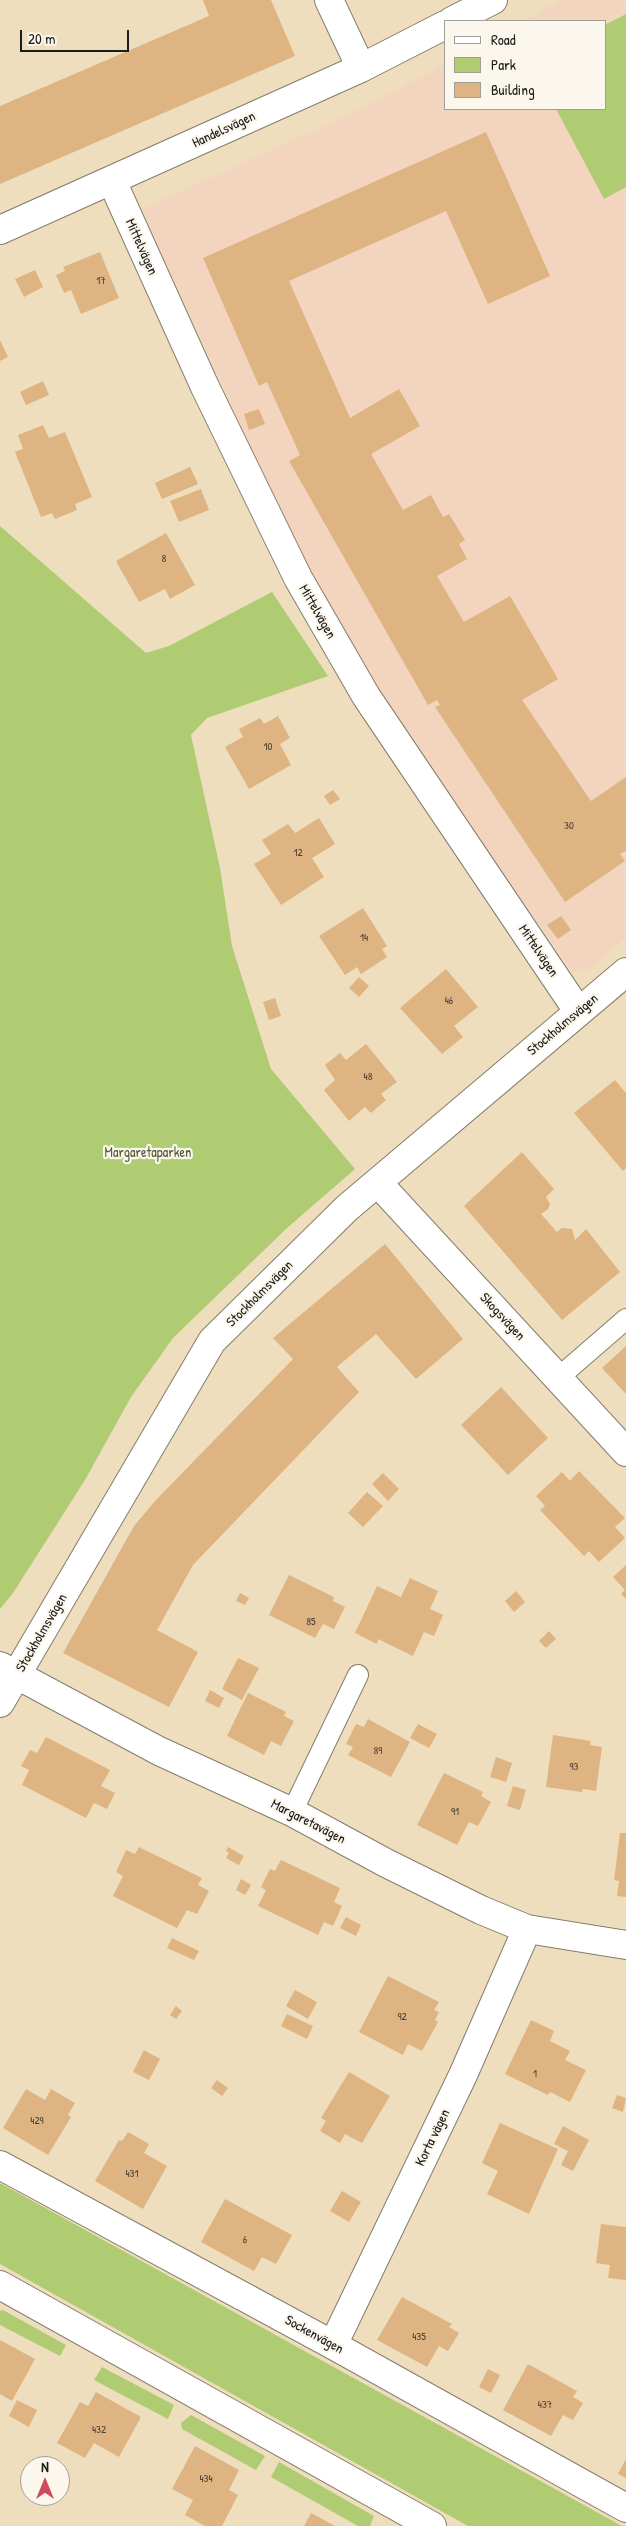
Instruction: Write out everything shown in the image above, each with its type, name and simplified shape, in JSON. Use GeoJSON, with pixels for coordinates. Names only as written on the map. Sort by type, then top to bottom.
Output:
{"type":"FeatureCollection","features":[{"type":"Feature","properties":{"kind":"street"},"geometry":{"type":"LineString","coordinates":[[329,0],[361,68]]}},
{"type":"Feature","properties":{"kind":"street"},"geometry":{"type":"LineString","coordinates":[[454,20],[493,0]]}},
{"type":"Feature","properties":{"kind":"street","name":"Handelsvägen"},"geometry":{"type":"LineString","coordinates":[[0,230],[112,182],[361,68],[444,26]]}},
{"type":"Feature","properties":{"kind":"street","name":"Mittelvägen"},"geometry":{"type":"LineString","coordinates":[[112,182],[204,387],[298,578],[366,696],[578,1011]]}},
{"type":"Feature","properties":{"kind":"street","name":"Stockholmsvägen"},"geometry":{"type":"LineString","coordinates":[[0,1703],[9,1671],[212,1341],[347,1208],[626,972]]}},
{"type":"Feature","properties":{"kind":"street","name":"Skogsvägen"},"geometry":{"type":"LineString","coordinates":[[378,1183],[626,1452]]}},
{"type":"Feature","properties":{"kind":"street","name":"Margaretavägen"},"geometry":{"type":"LineString","coordinates":[[9,1671],[159,1751],[292,1812],[386,1864],[481,1910],[528,1929],[626,1945]]}},
{"type":"Feature","properties":{"kind":"street","name":"Korta vägen"},"geometry":{"type":"LineString","coordinates":[[333,2345],[463,2076],[528,1929]]}},
{"type":"Feature","properties":{"kind":"street","name":"Sockenvägen"},"geometry":{"type":"LineString","coordinates":[[0,2165],[333,2345],[626,2508]]}},
{"type":"Feature","properties":{"kind":"street"},"geometry":{"type":"LineString","coordinates":[[0,2285],[432,2526]]}},
{"type":"Feature","properties":{"kind":"lane"},"geometry":{"type":"LineString","coordinates":[[558,1378],[626,1318]]}},
{"type":"Feature","properties":{"kind":"lane"},"geometry":{"type":"LineString","coordinates":[[292,1812],[358,1674]]}},
{"type":"Feature","properties":{"kind":"shaded area"},"geometry":{"type":"Polygon","coordinates":[[[561,0],[626,0],[626,938],[588,970],[572,971],[471,830],[337,623],[268,487],[142,209],[348,115],[444,65],[444,110],[606,110],[606,20],[525,20],[561,0]]]}},
{"type":"Feature","properties":{"kind":"green space"},"geometry":{"type":"Polygon","coordinates":[[[626,14],[626,187],[604,199],[557,110],[606,110],[606,24],[626,14]]]}},
{"type":"Feature","properties":{"kind":"green space","name":"Margaretaparken"},"geometry":{"type":"Polygon","coordinates":[[[0,526],[146,653],[169,646],[272,592],[328,676],[207,718],[191,735],[220,868],[232,946],[271,1069],[355,1169],[287,1228],[173,1338],[131,1397],[85,1480],[13,1593],[0,1609],[0,526]]]}},
{"type":"Feature","properties":{"kind":"green space"},"geometry":{"type":"Polygon","coordinates":[[[0,2183],[622,2526],[468,2526],[0,2264],[0,2183]]]}},
{"type":"Feature","properties":{"kind":"green space"},"geometry":{"type":"Polygon","coordinates":[[[3,2310],[66,2345],[60,2356],[0,2325],[0,2311],[3,2310]]]}},
{"type":"Feature","properties":{"kind":"green space"},"geometry":{"type":"Polygon","coordinates":[[[102,2367],[174,2405],[168,2419],[94,2380],[102,2367]]]}},
{"type":"Feature","properties":{"kind":"green space"},"geometry":{"type":"Polygon","coordinates":[[[191,2415],[265,2456],[256,2470],[182,2429],[181,2423],[191,2415]]]}},
{"type":"Feature","properties":{"kind":"green space"},"geometry":{"type":"Polygon","coordinates":[[[279,2462],[374,2516],[370,2526],[358,2526],[271,2477],[279,2462]]]}},
{"type":"Feature","properties":{"kind":"building"},"geometry":{"type":"Polygon","coordinates":[[[203,0],[271,0],[295,56],[0,184],[0,106],[209,16],[203,0]]]}},
{"type":"Feature","properties":{"kind":"building"},"geometry":{"type":"Polygon","coordinates":[[[486,132],[550,276],[488,304],[446,211],[289,281],[350,418],[399,389],[420,426],[371,454],[403,510],[431,495],[443,517],[449,514],[465,540],[459,544],[467,559],[437,576],[464,622],[510,596],[558,679],[522,700],[591,801],[626,777],[626,851],[620,854],[625,861],[565,902],[435,707],[440,705],[437,700],[428,705],[289,461],[300,455],[267,382],[259,386],[203,258],[486,132]]]}},
{"type":"Feature","properties":{"kind":"building"},"geometry":{"type":"Polygon","coordinates":[[[100,252],[119,298],[81,314],[71,290],[64,293],[56,275],[65,271],[63,267],[100,252]]]}},
{"type":"Feature","properties":{"kind":"building"},"geometry":{"type":"Polygon","coordinates":[[[35,270],[43,287],[24,297],[15,279],[35,270]]]}},
{"type":"Feature","properties":{"kind":"building"},"geometry":{"type":"Polygon","coordinates":[[[0,340],[8,357],[0,361],[0,340]]]}},
{"type":"Feature","properties":{"kind":"building"},"geometry":{"type":"Polygon","coordinates":[[[43,381],[49,395],[26,405],[20,392],[43,381]]]}},
{"type":"Feature","properties":{"kind":"building"},"geometry":{"type":"Polygon","coordinates":[[[259,409],[265,424],[249,430],[244,414],[259,409]]]}},
{"type":"Feature","properties":{"kind":"building"},"geometry":{"type":"Polygon","coordinates":[[[43,425],[49,438],[65,432],[92,497],[75,504],[77,510],[55,519],[52,513],[41,517],[15,452],[23,449],[18,435],[43,425]]]}},
{"type":"Feature","properties":{"kind":"building"},"geometry":{"type":"Polygon","coordinates":[[[190,467],[198,484],[162,499],[155,483],[190,467]]]}},
{"type":"Feature","properties":{"kind":"building"},"geometry":{"type":"Polygon","coordinates":[[[201,489],[209,510],[179,522],[170,501],[201,489]]]}},
{"type":"Feature","properties":{"kind":"building"},"geometry":{"type":"Polygon","coordinates":[[[166,533],[195,585],[170,599],[165,589],[139,602],[116,561],[166,533]]]}},
{"type":"Feature","properties":{"kind":"building"},"geometry":{"type":"Polygon","coordinates":[[[278,716],[290,738],[280,744],[291,765],[249,789],[225,747],[243,737],[239,729],[260,718],[264,724],[278,716]]]}},
{"type":"Feature","properties":{"kind":"building"},"geometry":{"type":"Polygon","coordinates":[[[333,790],[340,799],[330,805],[324,796],[333,790]]]}},
{"type":"Feature","properties":{"kind":"building"},"geometry":{"type":"Polygon","coordinates":[[[319,818],[335,844],[312,858],[324,877],[281,905],[254,864],[271,854],[262,840],[288,824],[295,833],[319,818]]]}},
{"type":"Feature","properties":{"kind":"building"},"geometry":{"type":"Polygon","coordinates":[[[363,908],[387,946],[382,949],[387,957],[361,974],[357,967],[345,975],[319,936],[363,908]]]}},
{"type":"Feature","properties":{"kind":"building"},"geometry":{"type":"Polygon","coordinates":[[[561,916],[571,930],[558,939],[547,925],[561,916]]]}},
{"type":"Feature","properties":{"kind":"building"},"geometry":{"type":"Polygon","coordinates":[[[446,969],[478,1007],[454,1026],[463,1037],[442,1054],[400,1008],[446,969]]]}},
{"type":"Feature","properties":{"kind":"building"},"geometry":{"type":"Polygon","coordinates":[[[359,977],[369,986],[359,997],[349,988],[359,977]]]}},
{"type":"Feature","properties":{"kind":"building"},"geometry":{"type":"Polygon","coordinates":[[[275,998],[281,1016],[269,1020],[263,1002],[275,998]]]}},
{"type":"Feature","properties":{"kind":"building"},"geometry":{"type":"Polygon","coordinates":[[[366,1044],[397,1082],[381,1094],[386,1100],[371,1113],[365,1107],[349,1121],[324,1090],[335,1080],[325,1065],[340,1053],[346,1060],[366,1044]]]}},
{"type":"Feature","properties":{"kind":"building"},"geometry":{"type":"Polygon","coordinates":[[[615,1080],[626,1093],[626,1168],[623,1171],[574,1113],[615,1080]]]}},
{"type":"Feature","properties":{"kind":"building"},"geometry":{"type":"Polygon","coordinates":[[[522,1152],[554,1189],[546,1197],[550,1204],[548,1209],[541,1214],[557,1232],[562,1228],[572,1229],[575,1240],[586,1229],[620,1272],[562,1320],[464,1206],[522,1152]]]}},
{"type":"Feature","properties":{"kind":"building"},"geometry":{"type":"Polygon","coordinates":[[[385,1244],[463,1339],[416,1379],[376,1334],[337,1367],[359,1392],[193,1565],[157,1630],[198,1652],[169,1707],[63,1653],[134,1526],[156,1500],[293,1359],[273,1338],[385,1244]]]}},
{"type":"Feature","properties":{"kind":"building"},"geometry":{"type":"Polygon","coordinates":[[[626,1346],[626,1394],[602,1368],[626,1346]]]}},
{"type":"Feature","properties":{"kind":"building"},"geometry":{"type":"Polygon","coordinates":[[[501,1387],[548,1438],[508,1475],[461,1425],[501,1387]]]}},
{"type":"Feature","properties":{"kind":"building"},"geometry":{"type":"Polygon","coordinates":[[[579,1471],[625,1518],[615,1527],[625,1538],[599,1562],[589,1551],[584,1556],[540,1510],[545,1506],[536,1496],[562,1472],[570,1481],[579,1471]]]}},
{"type":"Feature","properties":{"kind":"building"},"geometry":{"type":"Polygon","coordinates":[[[383,1473],[399,1489],[388,1501],[372,1484],[383,1473]]]}},
{"type":"Feature","properties":{"kind":"building"},"geometry":{"type":"Polygon","coordinates":[[[367,1492],[383,1506],[363,1527],[348,1513],[367,1492]]]}},
{"type":"Feature","properties":{"kind":"building"},"geometry":{"type":"Polygon","coordinates":[[[626,1565],[626,1599],[621,1594],[625,1590],[613,1577],[626,1565]]]}},
{"type":"Feature","properties":{"kind":"building"},"geometry":{"type":"Polygon","coordinates":[[[289,1575],[334,1597],[333,1601],[345,1607],[334,1629],[323,1624],[315,1638],[269,1615],[289,1575]]]}},
{"type":"Feature","properties":{"kind":"building"},"geometry":{"type":"Polygon","coordinates":[[[410,1578],[438,1591],[430,1609],[443,1615],[434,1636],[424,1632],[413,1656],[378,1639],[377,1644],[355,1633],[377,1586],[401,1597],[410,1578]]]}},
{"type":"Feature","properties":{"kind":"building"},"geometry":{"type":"Polygon","coordinates":[[[516,1591],[525,1602],[514,1612],[505,1601],[516,1591]]]}},
{"type":"Feature","properties":{"kind":"building"},"geometry":{"type":"Polygon","coordinates":[[[240,1593],[249,1598],[245,1605],[236,1601],[240,1593]]]}},
{"type":"Feature","properties":{"kind":"building"},"geometry":{"type":"Polygon","coordinates":[[[549,1631],[556,1639],[546,1648],[539,1641],[549,1631]]]}},
{"type":"Feature","properties":{"kind":"building"},"geometry":{"type":"Polygon","coordinates":[[[238,1658],[259,1668],[242,1700],[222,1689],[238,1658]]]}},
{"type":"Feature","properties":{"kind":"building"},"geometry":{"type":"Polygon","coordinates":[[[210,1690],[224,1698],[219,1708],[205,1701],[210,1690]]]}},
{"type":"Feature","properties":{"kind":"building"},"geometry":{"type":"Polygon","coordinates":[[[248,1693],[286,1712],[284,1716],[294,1721],[281,1746],[271,1741],[264,1755],[227,1736],[248,1693]]]}},
{"type":"Feature","properties":{"kind":"building"},"geometry":{"type":"Polygon","coordinates":[[[368,1719],[410,1742],[391,1777],[348,1755],[353,1747],[346,1744],[356,1724],[364,1727],[368,1719]]]}},
{"type":"Feature","properties":{"kind":"building"},"geometry":{"type":"Polygon","coordinates":[[[418,1724],[437,1734],[429,1748],[410,1738],[418,1724]]]}},
{"type":"Feature","properties":{"kind":"building"},"geometry":{"type":"Polygon","coordinates":[[[553,1735],[591,1741],[590,1745],[602,1747],[596,1791],[583,1789],[582,1792],[546,1787],[553,1735]]]}},
{"type":"Feature","properties":{"kind":"building"},"geometry":{"type":"Polygon","coordinates":[[[46,1737],[110,1770],[101,1786],[115,1793],[107,1809],[94,1803],[86,1818],[22,1785],[29,1770],[21,1766],[30,1750],[37,1753],[46,1737]]]}},
{"type":"Feature","properties":{"kind":"building"},"geometry":{"type":"Polygon","coordinates":[[[496,1757],[512,1763],[506,1782],[490,1777],[496,1757]]]}},
{"type":"Feature","properties":{"kind":"building"},"geometry":{"type":"Polygon","coordinates":[[[444,1773],[483,1792],[481,1796],[491,1802],[478,1826],[469,1822],[457,1845],[417,1825],[444,1773]]]}},
{"type":"Feature","properties":{"kind":"building"},"geometry":{"type":"Polygon","coordinates":[[[513,1786],[526,1790],[520,1810],[507,1806],[513,1786]]]}},
{"type":"Feature","properties":{"kind":"building"},"geometry":{"type":"Polygon","coordinates":[[[620,1833],[626,1833],[626,1897],[617,1896],[619,1881],[614,1880],[620,1833]]]}},
{"type":"Feature","properties":{"kind":"building"},"geometry":{"type":"Polygon","coordinates":[[[139,1847],[202,1878],[198,1885],[209,1891],[197,1914],[187,1910],[177,1928],[113,1896],[123,1876],[116,1872],[126,1850],[135,1854],[139,1847]]]}},
{"type":"Feature","properties":{"kind":"building"},"geometry":{"type":"Polygon","coordinates":[[[228,1847],[244,1856],[239,1865],[226,1858],[229,1853],[226,1851],[228,1847]]]}},
{"type":"Feature","properties":{"kind":"building"},"geometry":{"type":"Polygon","coordinates":[[[281,1860],[340,1888],[334,1902],[342,1906],[333,1926],[324,1922],[318,1935],[258,1906],[266,1890],[261,1887],[270,1869],[275,1871],[281,1860]]]}},
{"type":"Feature","properties":{"kind":"building"},"geometry":{"type":"Polygon","coordinates":[[[241,1879],[251,1885],[245,1895],[236,1890],[241,1879]]]}},
{"type":"Feature","properties":{"kind":"building"},"geometry":{"type":"Polygon","coordinates":[[[346,1917],[361,1925],[356,1936],[340,1928],[346,1917]]]}},
{"type":"Feature","properties":{"kind":"building"},"geometry":{"type":"Polygon","coordinates":[[[172,1938],[199,1951],[194,1960],[167,1948],[172,1938]]]}},
{"type":"Feature","properties":{"kind":"building"},"geometry":{"type":"Polygon","coordinates":[[[388,1976],[439,2002],[434,2010],[439,2012],[435,2020],[438,2022],[422,2051],[408,2044],[403,2055],[359,2032],[388,1976]]]}},
{"type":"Feature","properties":{"kind":"building"},"geometry":{"type":"Polygon","coordinates":[[[295,1990],[317,2002],[308,2019],[286,2006],[295,1990]]]}},
{"type":"Feature","properties":{"kind":"building"},"geometry":{"type":"Polygon","coordinates":[[[176,2006],[182,2011],[176,2019],[170,2015],[176,2006]]]}},
{"type":"Feature","properties":{"kind":"building"},"geometry":{"type":"Polygon","coordinates":[[[287,2014],[313,2026],[307,2039],[281,2026],[287,2014]]]}},
{"type":"Feature","properties":{"kind":"building"},"geometry":{"type":"Polygon","coordinates":[[[531,2020],[554,2031],[550,2041],[570,2051],[565,2060],[586,2070],[570,2102],[550,2092],[548,2095],[505,2074],[531,2020]]]}},
{"type":"Feature","properties":{"kind":"building"},"geometry":{"type":"Polygon","coordinates":[[[144,2050],[160,2059],[149,2080],[133,2072],[144,2050]]]}},
{"type":"Feature","properties":{"kind":"building"},"geometry":{"type":"Polygon","coordinates":[[[349,2072],[390,2096],[362,2143],[345,2134],[340,2143],[320,2131],[326,2121],[321,2118],[349,2072]]]}},
{"type":"Feature","properties":{"kind":"building"},"geometry":{"type":"Polygon","coordinates":[[[217,2080],[228,2088],[222,2096],[211,2088],[217,2080]]]}},
{"type":"Feature","properties":{"kind":"building"},"geometry":{"type":"Polygon","coordinates":[[[26,2089],[45,2100],[51,2089],[75,2103],[68,2115],[71,2117],[48,2155],[3,2128],[26,2089]]]}},
{"type":"Feature","properties":{"kind":"building"},"geometry":{"type":"Polygon","coordinates":[[[617,2095],[626,2098],[623,2112],[612,2108],[617,2095]]]}},
{"type":"Feature","properties":{"kind":"building"},"geometry":{"type":"Polygon","coordinates":[[[500,2123],[558,2149],[529,2214],[487,2194],[498,2171],[482,2163],[500,2123]]]}},
{"type":"Feature","properties":{"kind":"building"},"geometry":{"type":"Polygon","coordinates":[[[563,2126],[589,2140],[573,2171],[561,2165],[568,2151],[554,2144],[563,2126]]]}},
{"type":"Feature","properties":{"kind":"building"},"geometry":{"type":"Polygon","coordinates":[[[128,2132],[149,2144],[144,2153],[167,2166],[143,2209],[95,2181],[119,2140],[122,2141],[128,2132]]]}},
{"type":"Feature","properties":{"kind":"building"},"geometry":{"type":"Polygon","coordinates":[[[342,2191],[361,2202],[349,2222],[330,2211],[342,2191]]]}},
{"type":"Feature","properties":{"kind":"building"},"geometry":{"type":"Polygon","coordinates":[[[225,2199],[292,2235],[276,2264],[262,2257],[254,2271],[201,2242],[225,2199]]]}},
{"type":"Feature","properties":{"kind":"building"},"geometry":{"type":"Polygon","coordinates":[[[601,2224],[626,2227],[626,2280],[608,2278],[610,2265],[596,2263],[601,2224]]]}},
{"type":"Feature","properties":{"kind":"building"},"geometry":{"type":"Polygon","coordinates":[[[402,2297],[452,2324],[449,2327],[459,2333],[448,2351],[439,2346],[427,2367],[377,2340],[402,2297]]]}},
{"type":"Feature","properties":{"kind":"building"},"geometry":{"type":"Polygon","coordinates":[[[0,2340],[35,2359],[12,2401],[0,2394],[0,2340]]]}},
{"type":"Feature","properties":{"kind":"building"},"geometry":{"type":"Polygon","coordinates":[[[528,2364],[577,2391],[573,2397],[583,2403],[573,2420],[563,2415],[551,2436],[503,2410],[528,2364]]]}},
{"type":"Feature","properties":{"kind":"building"},"geometry":{"type":"Polygon","coordinates":[[[488,2369],[500,2375],[491,2393],[479,2387],[488,2369]]]}},
{"type":"Feature","properties":{"kind":"building"},"geometry":{"type":"Polygon","coordinates":[[[96,2392],[141,2417],[119,2457],[94,2443],[85,2458],[57,2443],[80,2402],[88,2406],[96,2392]]]}},
{"type":"Feature","properties":{"kind":"building"},"geometry":{"type":"Polygon","coordinates":[[[17,2400],[37,2410],[29,2427],[9,2416],[17,2400]]]}},
{"type":"Feature","properties":{"kind":"building"},"geometry":{"type":"Polygon","coordinates":[[[195,2446],[239,2470],[229,2490],[238,2495],[222,2526],[205,2526],[185,2515],[193,2500],[172,2489],[195,2446]]]}},
{"type":"Feature","properties":{"kind":"building"},"geometry":{"type":"Polygon","coordinates":[[[626,2459],[626,2478],[618,2474],[626,2459]]]}},
{"type":"Feature","properties":{"kind":"building"},"geometry":{"type":"Polygon","coordinates":[[[311,2513],[335,2526],[304,2526],[311,2513]]]}}]}
